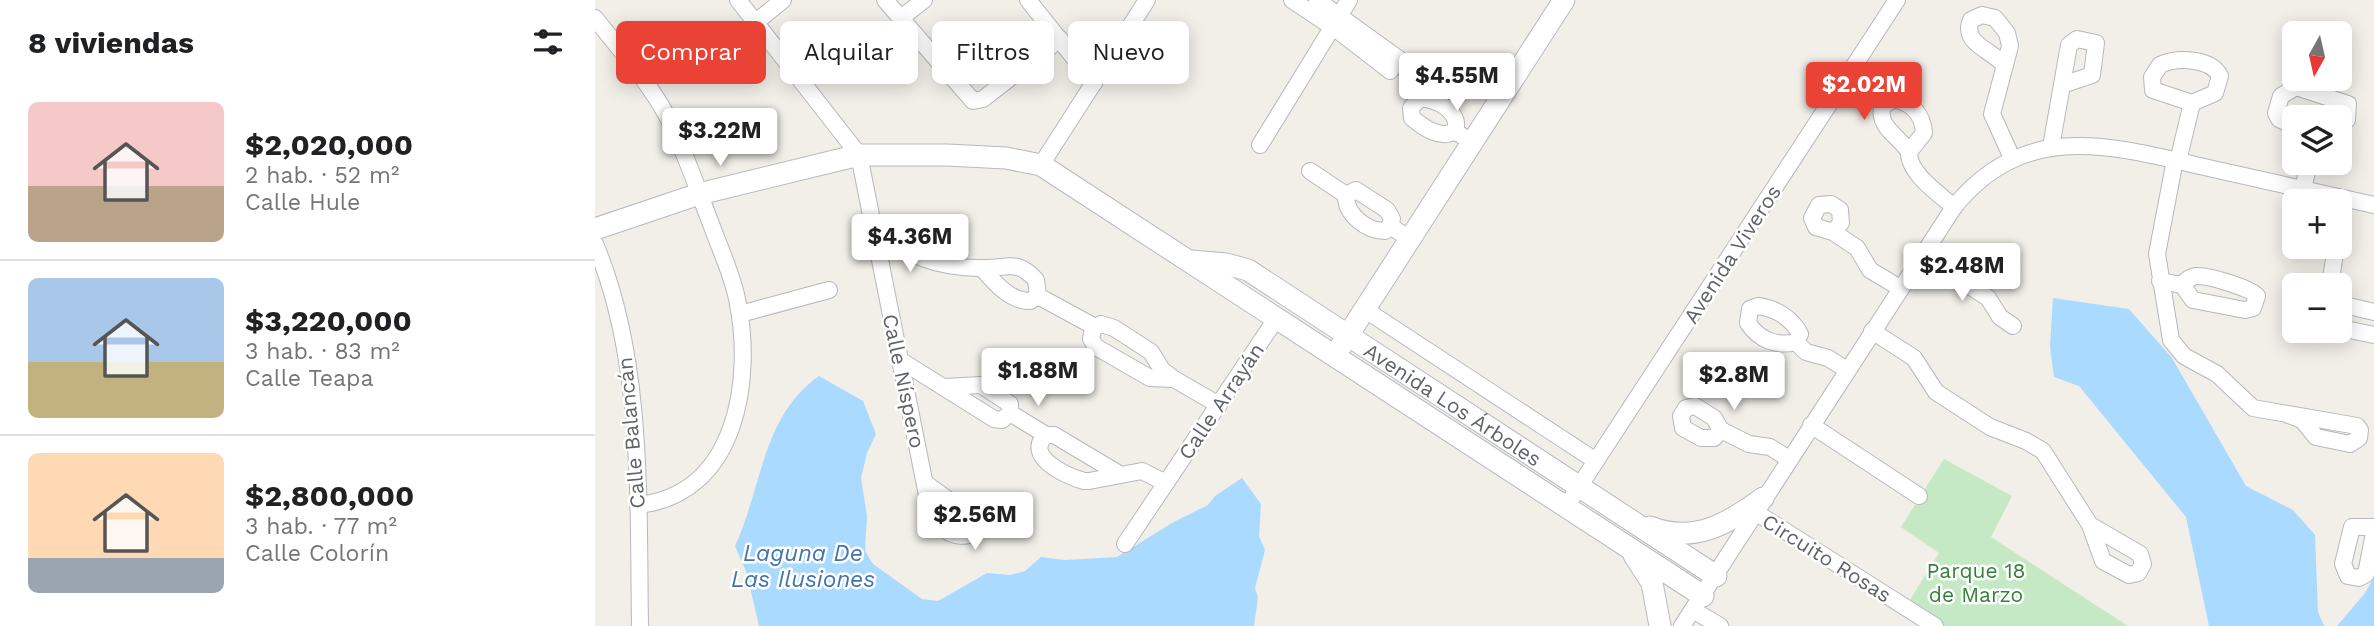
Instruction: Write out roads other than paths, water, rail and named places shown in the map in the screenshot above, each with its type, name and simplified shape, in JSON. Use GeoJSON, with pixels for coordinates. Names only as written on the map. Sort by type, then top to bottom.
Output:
{"type":"FeatureCollection","features":[{"type":"Feature","properties":{"kind":"street"},"geometry":{"type":"LineString","coordinates":[[738,0],[755,21]]}},
{"type":"Feature","properties":{"kind":"street"},"geometry":{"type":"LineString","coordinates":[[757,21],[783,0]]}},
{"type":"Feature","properties":{"kind":"street"},"geometry":{"type":"LineString","coordinates":[[885,0],[973,101],[986,97],[1060,39]]}},
{"type":"Feature","properties":{"kind":"street"},"geometry":{"type":"LineString","coordinates":[[901,18],[923,0]]}},
{"type":"Feature","properties":{"kind":"street"},"geometry":{"type":"LineString","coordinates":[[1028,0],[1068,49]]}},
{"type":"Feature","properties":{"kind":"street"},"geometry":{"type":"LineString","coordinates":[[1134,21],[1147,0]]}},
{"type":"Feature","properties":{"kind":"street"},"geometry":{"type":"LineString","coordinates":[[1292,0],[1336,20]]}},
{"type":"Feature","properties":{"kind":"street"},"geometry":{"type":"LineString","coordinates":[[1317,0],[1336,20]]}},
{"type":"Feature","properties":{"kind":"street"},"geometry":{"type":"LineString","coordinates":[[1260,145],[1349,0]]}},
{"type":"Feature","properties":{"kind":"street"},"geometry":{"type":"LineString","coordinates":[[1334,356],[1410,239],[1463,137],[1564,0]]}},
{"type":"Feature","properties":{"kind":"street","name":"Avenida Viveros"},"geometry":{"type":"LineString","coordinates":[[1566,507],[1897,0]]}},
{"type":"Feature","properties":{"kind":"street"},"geometry":{"type":"LineString","coordinates":[[595,18],[659,102],[699,194],[734,288],[740,314],[742,380],[726,443],[709,468],[684,491],[660,502],[638,505]]}},
{"type":"Feature","properties":{"kind":"street"},"geometry":{"type":"LineString","coordinates":[[766,35],[859,155]]}},
{"type":"Feature","properties":{"kind":"street"},"geometry":{"type":"LineString","coordinates":[[2005,66],[1993,117],[2013,158]]}},
{"type":"Feature","properties":{"kind":"street"},"geometry":{"type":"LineString","coordinates":[[1041,165],[1093,84]]}},
{"type":"Feature","properties":{"kind":"street"},"geometry":{"type":"LineString","coordinates":[[2051,147],[2062,85]]}},
{"type":"Feature","properties":{"kind":"street"},"geometry":{"type":"LineString","coordinates":[[2282,120],[2276,113],[2281,96],[2296,87],[2348,105]]}},
{"type":"Feature","properties":{"kind":"street"},"geometry":{"type":"LineString","coordinates":[[2192,103],[2159,233],[2157,260],[2168,334],[2182,353],[2227,382],[2253,408],[2288,415]]}},
{"type":"Feature","properties":{"kind":"street"},"geometry":{"type":"LineString","coordinates":[[1682,626],[1900,288],[1954,207],[1977,182],[2013,158],[2051,147],[2099,146],[2176,160],[2304,189],[2307,175]]}},
{"type":"Feature","properties":{"kind":"street"},"geometry":{"type":"LineString","coordinates":[[1909,152],[1911,163],[1924,180],[1954,207]]}},
{"type":"Feature","properties":{"kind":"street","name":"Avenida Los Árboles"},"geometry":{"type":"LineString","coordinates":[[595,229],[699,194],[859,155],[1006,158],[1041,165],[1623,544],[1698,603]]}},
{"type":"Feature","properties":{"kind":"street","name":"Calle Níspero"},"geometry":{"type":"LineString","coordinates":[[859,155],[925,483]]}},
{"type":"Feature","properties":{"kind":"street"},"geometry":{"type":"LineString","coordinates":[[1310,171],[1346,195]]}},
{"type":"Feature","properties":{"kind":"street"},"geometry":{"type":"LineString","coordinates":[[1356,190],[1387,210],[1392,219],[1390,226],[1385,231],[1376,231],[1354,217],[1347,207],[1346,195],[1356,190]]}},
{"type":"Feature","properties":{"kind":"street"},"geometry":{"type":"LineString","coordinates":[[2352,200],[2374,205]]}},
{"type":"Feature","properties":{"kind":"street"},"geometry":{"type":"LineString","coordinates":[[870,217],[885,235],[919,258],[947,266],[982,268],[1004,264],[1020,268],[1036,280],[1038,296]]}},
{"type":"Feature","properties":{"kind":"street"},"geometry":{"type":"LineString","coordinates":[[1390,226],[1410,239]]}},
{"type":"Feature","properties":{"kind":"street"},"geometry":{"type":"LineString","coordinates":[[1833,232],[1859,250],[1872,272],[1900,288]]}},
{"type":"Feature","properties":{"kind":"street","name":"Calle Balancán"},"geometry":{"type":"LineString","coordinates":[[595,244],[611,287],[631,400],[638,505],[640,626]]}},
{"type":"Feature","properties":{"kind":"street"},"geometry":{"type":"LineString","coordinates":[[1922,255],[1986,296],[2000,317],[2013,326]]}},
{"type":"Feature","properties":{"kind":"street","name":"Avenida Los Árboles"},"geometry":{"type":"LineString","coordinates":[[1182,258],[1202,263],[1237,265],[1248,270],[1716,576]]}},
{"type":"Feature","properties":{"kind":"street"},"geometry":{"type":"LineString","coordinates":[[982,268],[993,282],[1020,300],[1030,301],[1038,296]]}},
{"type":"Feature","properties":{"kind":"street"},"geometry":{"type":"LineString","coordinates":[[2160,281],[2182,285]]}},
{"type":"Feature","properties":{"kind":"street"},"geometry":{"type":"LineString","coordinates":[[740,314],[829,290]]}},
{"type":"Feature","properties":{"kind":"street"},"geometry":{"type":"LineString","coordinates":[[1038,296],[1095,327],[1107,325],[1151,352],[1162,370],[1174,379],[1219,405]]}},
{"type":"Feature","properties":{"kind":"street"},"geometry":{"type":"LineString","coordinates":[[2352,306],[2374,312]]}},
{"type":"Feature","properties":{"kind":"street"},"geometry":{"type":"LineString","coordinates":[[1364,309],[1596,461]]}},
{"type":"Feature","properties":{"kind":"street","name":"Calle Arrayán"},"geometry":{"type":"LineString","coordinates":[[1125,544],[1276,319]]}},
{"type":"Feature","properties":{"kind":"street"},"geometry":{"type":"LineString","coordinates":[[1095,327],[1091,339],[1096,347],[1150,377],[1174,379]]}},
{"type":"Feature","properties":{"kind":"street"},"geometry":{"type":"LineString","coordinates":[[2352,330],[2374,335]]}},
{"type":"Feature","properties":{"kind":"street"},"geometry":{"type":"LineString","coordinates":[[1872,331],[1913,357],[1936,392],[1993,429],[2026,441],[2043,451],[2090,525]]}},
{"type":"Feature","properties":{"kind":"street"},"geometry":{"type":"LineString","coordinates":[[1796,342],[1806,352],[1828,358],[1847,370]]}},
{"type":"Feature","properties":{"kind":"street"},"geometry":{"type":"LineString","coordinates":[[899,360],[994,419],[1002,420],[1010,413],[1046,435]]}},
{"type":"Feature","properties":{"kind":"street"},"geometry":{"type":"LineString","coordinates":[[1811,425],[1919,496]]}},
{"type":"Feature","properties":{"kind":"street"},"geometry":{"type":"LineString","coordinates":[[1721,430],[1749,444],[1770,447],[1789,459]]}},
{"type":"Feature","properties":{"kind":"street","name":"Calle Arrayán"},"geometry":{"type":"LineString","coordinates":[[1121,475],[1054,435],[1046,435],[1038,449],[1042,457],[1078,479],[1089,481],[1147,472],[1166,483]]}},
{"type":"Feature","properties":{"kind":"street"},"geometry":{"type":"LineString","coordinates":[[1504,466],[1517,446]]}},
{"type":"Feature","properties":{"kind":"street"},"geometry":{"type":"LineString","coordinates":[[1614,510],[1655,529],[1696,533],[1724,524],[1759,505]]}},
{"type":"Feature","properties":{"kind":"street","name":"Circuito Rosas"},"geometry":{"type":"LineString","coordinates":[[1759,505],[1927,624]]}},
{"type":"Feature","properties":{"kind":"street"},"geometry":{"type":"LineString","coordinates":[[2374,527],[2352,527],[2343,566],[2348,576],[2359,578],[2366,574],[2374,533]]}},
{"type":"Feature","properties":{"kind":"street"},"geometry":{"type":"LineString","coordinates":[[1623,544],[1643,566],[1652,583],[1660,626]]}},
{"type":"Feature","properties":{"kind":"street"},"geometry":{"type":"LineString","coordinates":[[1698,603],[1720,626]]}},
{"type":"Feature","properties":{"kind":"water"},"geometry":{"type":"Polygon","coordinates":[[[2053,298],[2129,309],[2172,358],[2246,486],[2293,510],[2315,535],[2318,612],[2324,626],[2209,626],[2186,517],[2079,386],[2054,377],[2050,347],[2053,298]]]}},
{"type":"Feature","properties":{"kind":"water","name":"Laguna De Las Ilusiones"},"geometry":{"type":"Polygon","coordinates":[[[819,376],[863,401],[876,434],[867,453],[861,478],[867,516],[865,551],[873,564],[922,599],[938,601],[987,573],[1010,575],[1025,571],[1041,557],[1065,560],[1117,557],[1172,523],[1208,505],[1215,496],[1242,478],[1261,504],[1259,536],[1265,550],[1255,588],[1258,597],[1254,626],[759,626],[747,574],[735,546],[774,432],[800,392],[819,376]]]}},
{"type":"Feature","properties":{"kind":"water"},"geometry":{"type":"Polygon","coordinates":[[[2374,577],[2374,626],[2337,626],[2365,593],[2374,577]]]}},
{"type":"Feature","properties":{"kind":"park label","name":"Parque 18 de Marzo"},"geometry":{"type":"Point","coordinates":[1976,582]}}]}
